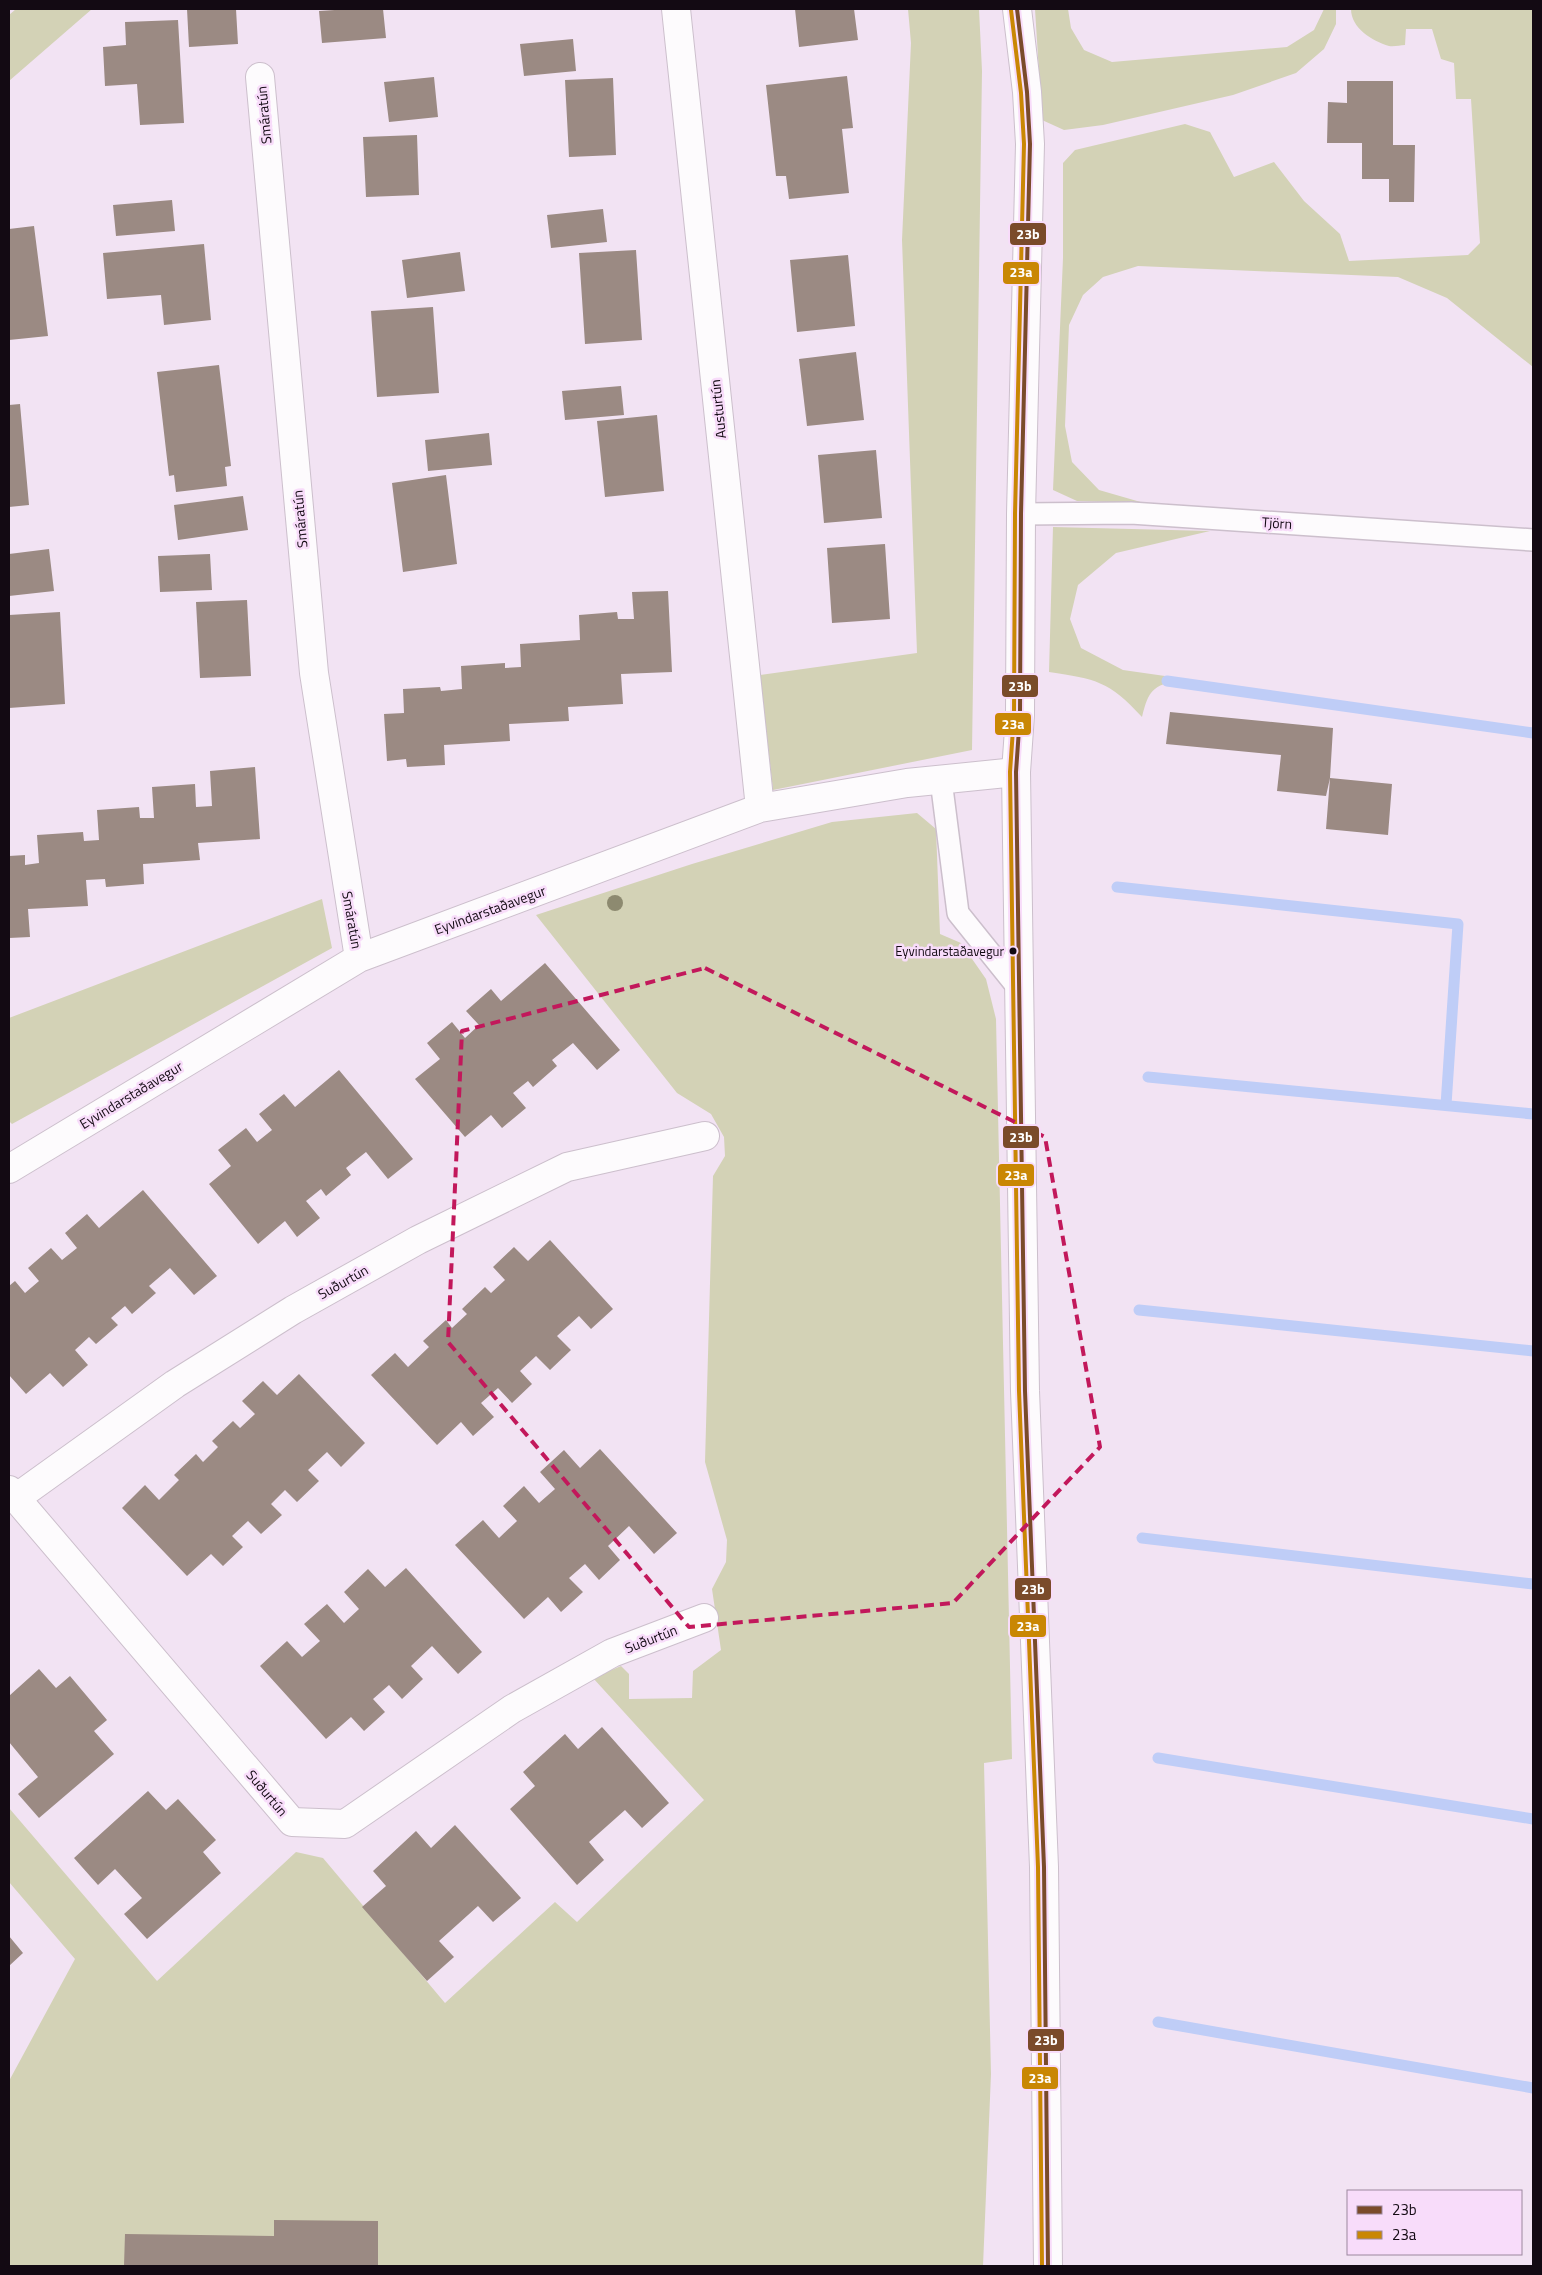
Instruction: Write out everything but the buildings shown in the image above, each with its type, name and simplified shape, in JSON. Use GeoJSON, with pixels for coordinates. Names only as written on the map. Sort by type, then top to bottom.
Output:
{"type":"FeatureCollection","features":[{"type":"Feature","properties":{"kind":"street","name":"Austurtún"},"geometry":{"type":"LineString","coordinates":[[676,9],[760,808]]}},
{"type":"Feature","properties":{"kind":"street"},"geometry":{"type":"LineString","coordinates":[[1017,9],[1027,92],[1030,144],[1021,514],[1020,715],[1016,772],[1025,1391],[1044,1867],[1048,2266]]}},
{"type":"Feature","properties":{"kind":"street","name":"Smáratún"},"geometry":{"type":"LineString","coordinates":[[260,77],[314,673],[359,958]]}},
{"type":"Feature","properties":{"kind":"street","name":"Eyvindarstaðavegur"},"geometry":{"type":"LineString","coordinates":[[9,1169],[359,958],[760,808],[907,783],[1016,772]]}},
{"type":"Feature","properties":{"kind":"street","name":"Suðurtún"},"geometry":{"type":"LineString","coordinates":[[704,1618],[612,1654],[512,1709],[345,1824],[292,1822],[13,1494],[175,1384],[293,1310],[418,1240],[566,1167],[705,1136]]}},
{"type":"Feature","properties":{"kind":"lane","name":"Tjörn"},"geometry":{"type":"LineString","coordinates":[[1021,514],[1132,513],[1533,540]]}},
{"type":"Feature","properties":{"kind":"lane"},"geometry":{"type":"LineString","coordinates":[[941,780],[958,913],[1019,989]]}},
{"type":"Feature","properties":{"kind":"highlighted area"},"geometry":{"type":"Polygon","coordinates":[[[705,968],[1045,1137],[1100,1447],[953,1603],[689,1627],[448,1342],[462,1031],[705,968]]]}},
{"type":"Feature","properties":{"kind":"green space"},"geometry":{"type":"Polygon","coordinates":[[[16,9],[92,9],[9,81],[9,15],[16,9]]]}},
{"type":"Feature","properties":{"kind":"green space"},"geometry":{"type":"Polygon","coordinates":[[[908,9],[979,9],[982,71],[972,750],[773,790],[760,675],[917,653],[902,240],[911,43],[908,9]]]}},
{"type":"Feature","properties":{"kind":"green space"},"geometry":{"type":"Polygon","coordinates":[[[1035,9],[1068,9],[1071,28],[1084,50],[1112,62],[1287,47],[1314,30],[1324,9],[1336,9],[1336,24],[1324,49],[1296,73],[1233,95],[1103,125],[1064,130],[1042,120],[1035,9]]]}},
{"type":"Feature","properties":{"kind":"green space"},"geometry":{"type":"Polygon","coordinates":[[[1351,9],[1533,9],[1533,367],[1447,298],[1398,277],[1138,266],[1103,277],[1083,295],[1069,325],[1065,426],[1072,462],[1099,490],[1144,503],[1077,501],[1053,490],[1063,258],[1063,163],[1075,150],[1185,124],[1210,132],[1234,177],[1274,162],[1304,201],[1340,234],[1349,261],[1468,255],[1480,243],[1471,99],[1456,99],[1454,63],[1441,59],[1432,29],[1406,29],[1405,45],[1389,46],[1376,41],[1364,33],[1355,22],[1351,9]]]}},
{"type":"Feature","properties":{"kind":"green space"},"geometry":{"type":"Polygon","coordinates":[[[1053,527],[1210,531],[1116,553],[1078,585],[1070,619],[1081,648],[1123,670],[1179,678],[1157,687],[1153,691],[1147,701],[1142,717],[1120,696],[1101,684],[1079,677],[1049,672],[1053,527]]]}},
{"type":"Feature","properties":{"kind":"green space"},"geometry":{"type":"Polygon","coordinates":[[[917,813],[936,829],[940,934],[961,943],[986,979],[996,1019],[1012,1759],[984,1763],[991,2074],[983,2266],[9,2266],[9,2081],[75,1959],[9,1882],[9,1808],[157,1981],[296,1852],[323,1858],[445,2003],[555,1902],[577,1922],[704,1800],[593,1678],[621,1666],[629,1674],[629,1699],[692,1698],[693,1671],[721,1650],[712,1589],[726,1562],[727,1540],[705,1462],[713,1176],[725,1156],[724,1137],[711,1114],[677,1093],[536,915],[692,864],[832,822],[917,813]]]}},
{"type":"Feature","properties":{"kind":"green space"},"geometry":{"type":"Polygon","coordinates":[[[322,899],[332,948],[12,1124],[9,1121],[9,1018],[322,899]]]}},
{"type":"Feature","properties":{"kind":"waterway"},"geometry":{"type":"LineString","coordinates":[[1167,681],[1533,733]]}},
{"type":"Feature","properties":{"kind":"waterway"},"geometry":{"type":"LineString","coordinates":[[1117,887],[1458,924],[1446,1105]]}},
{"type":"Feature","properties":{"kind":"waterway"},"geometry":{"type":"LineString","coordinates":[[1148,1077],[1533,1114]]}},
{"type":"Feature","properties":{"kind":"waterway"},"geometry":{"type":"LineString","coordinates":[[1139,1310],[1533,1351]]}},
{"type":"Feature","properties":{"kind":"waterway"},"geometry":{"type":"LineString","coordinates":[[1142,1538],[1533,1584]]}},
{"type":"Feature","properties":{"kind":"waterway"},"geometry":{"type":"LineString","coordinates":[[1158,1758],[1533,1819]]}},
{"type":"Feature","properties":{"kind":"waterway"},"geometry":{"type":"LineString","coordinates":[[1158,2022],[1533,2088]]}},
{"type":"Feature","properties":{"kind":"transit line","name":"23b"},"geometry":{"type":"LineString","coordinates":[[1017,9],[1027,92],[1030,144],[1021,514],[1020,715],[1016,772],[1025,1391],[1044,1867],[1048,2266]]}},
{"type":"Feature","properties":{"kind":"transit line","name":"23a"},"geometry":{"type":"LineString","coordinates":[[1011,10],[1021,93],[1024,144],[1015,514],[1014,715],[1010,772],[1019,1391],[1038,1867],[1042,2266]]}},
{"type":"Feature","properties":{"kind":"place","name":"Eyvindarstaðavegur"},"geometry":{"type":"Point","coordinates":[1013,951]}}]}
